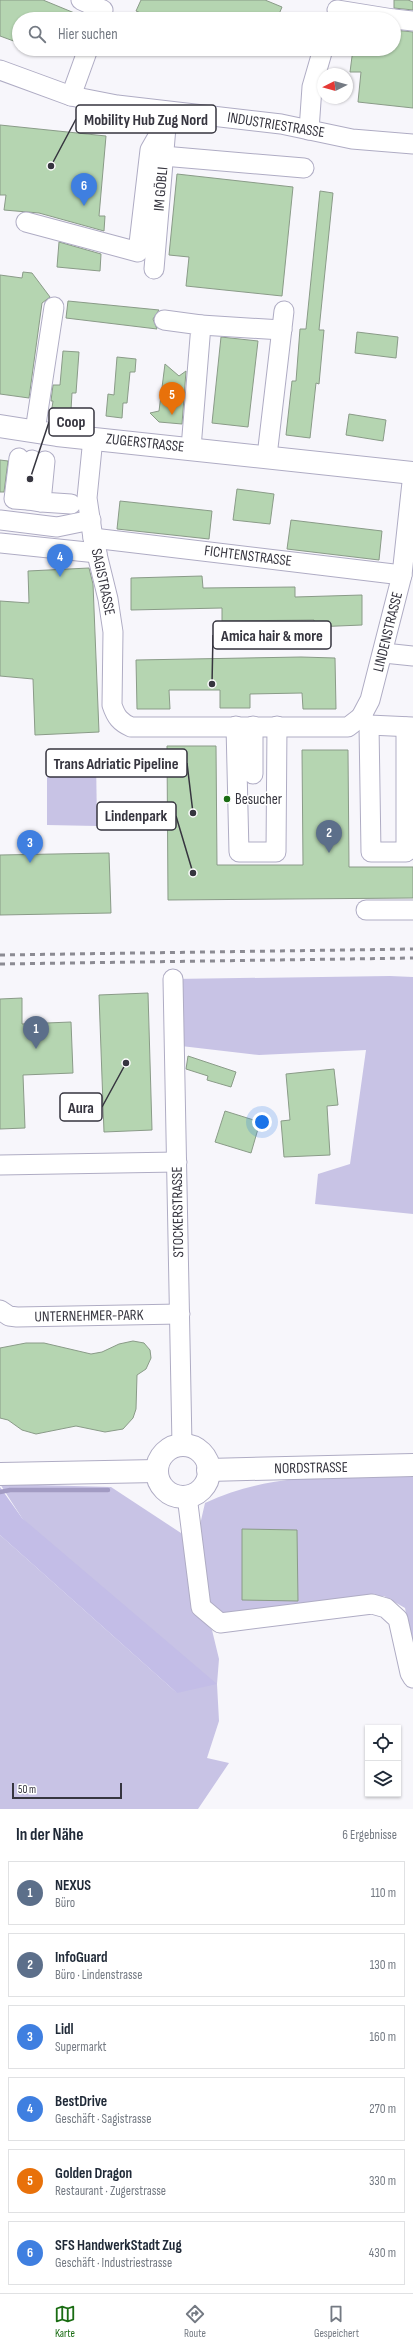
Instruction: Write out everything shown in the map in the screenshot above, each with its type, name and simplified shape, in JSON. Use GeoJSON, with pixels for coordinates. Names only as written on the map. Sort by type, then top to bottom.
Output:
{"type":"FeatureCollection","features":[{"type":"Feature","properties":{"kind":"main road","name":"ZUGERSTRASSE"},"geometry":{"type":"LineString","coordinates":[[0,426],[93,438],[413,473]]}},
{"type":"Feature","properties":{"kind":"main road"},"geometry":{"type":"LineString","coordinates":[[182,1445],[195,1448],[202,1453],[208,1470],[204,1484],[194,1494],[187,1496],[178,1496],[163,1487],[157,1471],[163,1454],[169,1448],[182,1445]]}},
{"type":"Feature","properties":{"kind":"main road","name":"NORDSTRASSE"},"geometry":{"type":"LineString","coordinates":[[208,1470],[413,1465]]}},
{"type":"Feature","properties":{"kind":"main road"},"geometry":{"type":"LineString","coordinates":[[0,1474],[157,1471]]}},
{"type":"Feature","properties":{"kind":"street"},"geometry":{"type":"LineString","coordinates":[[337,10],[350,12]]}},
{"type":"Feature","properties":{"kind":"street"},"geometry":{"type":"LineString","coordinates":[[401,20],[413,21]]}},
{"type":"Feature","properties":{"kind":"street"},"geometry":{"type":"LineString","coordinates":[[71,96],[85,56]]}},
{"type":"Feature","properties":{"kind":"street"},"geometry":{"type":"LineString","coordinates":[[309,130],[312,87],[321,56]]}},
{"type":"Feature","properties":{"kind":"street","name":"INDUSTRIESTRASSE"},"geometry":{"type":"LineString","coordinates":[[0,70],[71,96],[166,116],[281,124],[352,139],[413,144]]}},
{"type":"Feature","properties":{"kind":"street"},"geometry":{"type":"LineString","coordinates":[[26,222],[138,252],[150,150],[166,116]]}},
{"type":"Feature","properties":{"kind":"street","name":"IM GÖBLI"},"geometry":{"type":"LineString","coordinates":[[154,269],[166,116]]}},
{"type":"Feature","properties":{"kind":"street"},"geometry":{"type":"LineString","coordinates":[[163,156],[304,168]]}},
{"type":"Feature","properties":{"kind":"street"},"geometry":{"type":"LineString","coordinates":[[36,431],[54,308]]}},
{"type":"Feature","properties":{"kind":"street"},"geometry":{"type":"LineString","coordinates":[[267,456],[284,310]]}},
{"type":"Feature","properties":{"kind":"street"},"geometry":{"type":"LineString","coordinates":[[164,320],[201,325],[282,330]]}},
{"type":"Feature","properties":{"kind":"street"},"geometry":{"type":"LineString","coordinates":[[191,448],[201,325]]}},
{"type":"Feature","properties":{"kind":"street","name":"SAGISTRASSE"},"geometry":{"type":"LineString","coordinates":[[93,438],[87,498],[93,537],[108,599],[113,632],[112,705],[116,715],[122,723],[131,727],[245,726]]}},
{"type":"Feature","properties":{"kind":"street"},"geometry":{"type":"LineString","coordinates":[[34,501],[32,460],[14,498],[34,501],[71,504]]}},
{"type":"Feature","properties":{"kind":"street","name":"LINDENSTRASSE"},"geometry":{"type":"LineString","coordinates":[[365,721],[384,653],[402,575],[413,473]]}},
{"type":"Feature","properties":{"kind":"street"},"geometry":{"type":"LineString","coordinates":[[0,520],[57,527],[93,537]]}},
{"type":"Feature","properties":{"kind":"street","name":"FICHTENSTRASSE"},"geometry":{"type":"LineString","coordinates":[[0,543],[93,537],[402,575]]}},
{"type":"Feature","properties":{"kind":"street"},"geometry":{"type":"LineString","coordinates":[[384,653],[413,656]]}},
{"type":"Feature","properties":{"kind":"street"},"geometry":{"type":"LineString","coordinates":[[245,726],[348,727],[365,721],[409,727],[406,852],[371,852],[365,721]]}},
{"type":"Feature","properties":{"kind":"street"},"geometry":{"type":"LineString","coordinates":[[245,726],[239,852],[276,852],[277,726]]}},
{"type":"Feature","properties":{"kind":"street"},"geometry":{"type":"LineString","coordinates":[[245,726],[253,774]]}},
{"type":"Feature","properties":{"kind":"street"},"geometry":{"type":"LineString","coordinates":[[366,910],[413,910]]}},
{"type":"Feature","properties":{"kind":"street","name":"STOCKERSTRASSE"},"geometry":{"type":"LineString","coordinates":[[173,979],[182,1445]]}},
{"type":"Feature","properties":{"kind":"street"},"geometry":{"type":"LineString","coordinates":[[0,1165],[177,1162]]}},
{"type":"Feature","properties":{"kind":"street","name":"UNTERNEHMER-PARK"},"geometry":{"type":"LineString","coordinates":[[0,1310],[9,1316],[17,1317],[180,1314]]}},
{"type":"Feature","properties":{"kind":"street"},"geometry":{"type":"LineString","coordinates":[[187,1496],[201,1607],[220,1623],[372,1604],[386,1608],[398,1619],[410,1673],[413,1678]]}},
{"type":"Feature","properties":{"kind":"shaded area"},"geometry":{"type":"Polygon","coordinates":[[[47,756],[96,757],[97,826],[47,825],[47,756]]]}},
{"type":"Feature","properties":{"kind":"shaded area"},"geometry":{"type":"Polygon","coordinates":[[[413,977],[413,1214],[315,1204],[318,1174],[350,1164],[366,1050],[259,1055],[181,1046],[173,979],[413,977]]]}},
{"type":"Feature","properties":{"kind":"shaded area"},"geometry":{"type":"Polygon","coordinates":[[[413,1475],[413,1652],[405,1608],[384,1596],[222,1615],[207,1603],[196,1542],[205,1503],[230,1493],[281,1481],[333,1476],[413,1475]]]}},
{"type":"Feature","properties":{"kind":"shaded area"},"geometry":{"type":"Polygon","coordinates":[[[0,1484],[111,1487],[184,1535],[196,1614],[212,1630],[219,1659],[217,1684],[219,1721],[207,1758],[229,1763],[198,1809],[0,1809],[0,1535],[177,1693],[22,1518],[0,1484]]]}},
{"type":"Feature","properties":{"kind":"shaded area"},"geometry":{"type":"Polygon","coordinates":[[[0,1487],[22,1518],[217,1684],[177,1693],[0,1535],[0,1487]]]}},
{"type":"Feature","properties":{"kind":"building"},"geometry":{"type":"Polygon","coordinates":[[[0,0],[43,0],[72,12],[12,12],[12,40],[0,36],[0,0]]]}},
{"type":"Feature","properties":{"kind":"building"},"geometry":{"type":"Polygon","coordinates":[[[141,0],[265,0],[282,7],[280,12],[136,11],[141,0]]]}},
{"type":"Feature","properties":{"kind":"building"},"geometry":{"type":"Polygon","coordinates":[[[394,0],[408,0],[413,2],[413,10],[394,8],[394,0]]]}},
{"type":"Feature","properties":{"kind":"building"},"geometry":{"type":"Polygon","coordinates":[[[401,31],[413,32],[413,108],[358,102],[361,72],[353,72],[353,68],[351,68],[352,56],[401,56],[401,31]]]}},
{"type":"Feature","properties":{"kind":"building"},"geometry":{"type":"Polygon","coordinates":[[[0,125],[106,136],[99,216],[105,216],[104,231],[39,213],[4,210],[6,195],[0,195],[0,125]]]}},
{"type":"Feature","properties":{"kind":"building"},"geometry":{"type":"Polygon","coordinates":[[[177,174],[293,187],[282,296],[186,286],[189,257],[169,255],[177,174]]]}},
{"type":"Feature","properties":{"kind":"building"},"geometry":{"type":"Polygon","coordinates":[[[320,191],[333,193],[319,330],[324,330],[319,384],[316,383],[310,438],[286,435],[292,381],[296,381],[300,329],[306,329],[320,191]]]}},
{"type":"Feature","properties":{"kind":"building"},"geometry":{"type":"Polygon","coordinates":[[[59,242],[101,254],[100,271],[57,267],[59,242]]]}},
{"type":"Feature","properties":{"kind":"building"},"geometry":{"type":"Polygon","coordinates":[[[23,272],[32,273],[50,297],[42,303],[29,398],[0,394],[0,275],[22,278],[23,272]]]}},
{"type":"Feature","properties":{"kind":"building"},"geometry":{"type":"Polygon","coordinates":[[[68,301],[159,310],[153,319],[157,329],[66,318],[68,301]]]}},
{"type":"Feature","properties":{"kind":"building"},"geometry":{"type":"Polygon","coordinates":[[[357,332],[398,337],[396,358],[355,353],[357,332]]]}},
{"type":"Feature","properties":{"kind":"building"},"geometry":{"type":"Polygon","coordinates":[[[221,337],[258,341],[248,427],[212,423],[221,337]]]}},
{"type":"Feature","properties":{"kind":"building"},"geometry":{"type":"Polygon","coordinates":[[[63,351],[79,352],[76,393],[72,393],[71,410],[52,408],[53,401],[51,401],[53,385],[60,385],[63,351]]]}},
{"type":"Feature","properties":{"kind":"building"},"geometry":{"type":"Polygon","coordinates":[[[117,357],[136,359],[135,372],[130,372],[127,403],[123,403],[122,418],[106,416],[108,394],[114,395],[117,357]]]}},
{"type":"Feature","properties":{"kind":"building"},"geometry":{"type":"Polygon","coordinates":[[[165,364],[179,376],[186,371],[182,424],[159,422],[150,413],[159,411],[165,364]]]}},
{"type":"Feature","properties":{"kind":"building"},"geometry":{"type":"Polygon","coordinates":[[[349,414],[386,420],[383,441],[346,435],[349,414]]]}},
{"type":"Feature","properties":{"kind":"building"},"geometry":{"type":"Polygon","coordinates":[[[0,460],[8,461],[4,492],[0,492],[0,460]]]}},
{"type":"Feature","properties":{"kind":"building"},"geometry":{"type":"Polygon","coordinates":[[[237,489],[274,494],[270,524],[233,520],[237,489]]]}},
{"type":"Feature","properties":{"kind":"building"},"geometry":{"type":"Polygon","coordinates":[[[120,501],[212,511],[209,539],[117,529],[120,501]]]}},
{"type":"Feature","properties":{"kind":"building"},"geometry":{"type":"Polygon","coordinates":[[[291,520],[382,531],[379,560],[287,549],[291,520]]]}},
{"type":"Feature","properties":{"kind":"building"},"geometry":{"type":"Polygon","coordinates":[[[89,568],[93,584],[99,732],[35,735],[33,679],[0,676],[0,601],[29,603],[28,571],[89,568]]]}},
{"type":"Feature","properties":{"kind":"building"},"geometry":{"type":"Polygon","coordinates":[[[202,576],[203,588],[295,587],[295,597],[362,595],[362,625],[314,627],[314,620],[222,621],[222,608],[131,610],[131,578],[202,576]]]}},
{"type":"Feature","properties":{"kind":"building"},"geometry":{"type":"Polygon","coordinates":[[[301,657],[335,658],[336,709],[303,709],[302,693],[250,694],[250,708],[220,708],[220,690],[169,690],[170,709],[137,709],[136,660],[301,657]]]}},
{"type":"Feature","properties":{"kind":"building"},"geometry":{"type":"Polygon","coordinates":[[[167,746],[216,746],[217,865],[303,865],[302,750],[348,750],[349,867],[413,867],[413,898],[168,900],[167,746]]]}},
{"type":"Feature","properties":{"kind":"building"},"geometry":{"type":"Polygon","coordinates":[[[109,853],[111,913],[0,915],[0,855],[109,853]]]}},
{"type":"Feature","properties":{"kind":"building"},"geometry":{"type":"Polygon","coordinates":[[[148,993],[152,1130],[104,1132],[99,995],[148,993]]]}},
{"type":"Feature","properties":{"kind":"building"},"geometry":{"type":"Polygon","coordinates":[[[22,998],[22,1024],[71,1022],[73,1073],[23,1075],[25,1128],[0,1129],[0,999],[22,998]]]}},
{"type":"Feature","properties":{"kind":"building"},"geometry":{"type":"Polygon","coordinates":[[[188,1056],[236,1072],[231,1087],[207,1080],[208,1076],[186,1069],[188,1056]]]}},
{"type":"Feature","properties":{"kind":"building"},"geometry":{"type":"Polygon","coordinates":[[[334,1069],[338,1105],[327,1106],[330,1155],[284,1157],[281,1121],[290,1120],[286,1074],[334,1069]]]}},
{"type":"Feature","properties":{"kind":"building"},"geometry":{"type":"Polygon","coordinates":[[[225,1111],[260,1122],[251,1153],[215,1142],[225,1111]]]}},
{"type":"Feature","properties":{"kind":"building"},"geometry":{"type":"Polygon","coordinates":[[[133,1341],[144,1343],[150,1350],[151,1358],[146,1369],[137,1375],[136,1409],[133,1418],[123,1429],[105,1432],[76,1426],[36,1434],[22,1430],[8,1420],[0,1418],[0,1348],[26,1343],[44,1343],[91,1354],[102,1352],[119,1344],[133,1341]]]}},
{"type":"Feature","properties":{"kind":"building"},"geometry":{"type":"Polygon","coordinates":[[[242,1529],[297,1530],[298,1601],[242,1600],[242,1529]]]}},
{"type":"Feature","properties":{"kind":"waterway"},"geometry":{"type":"LineString","coordinates":[[0,1492],[10,1490],[108,1490]]}},
{"type":"Feature","properties":{"kind":"railway"},"geometry":{"type":"LineString","coordinates":[[0,955],[413,949]]}},
{"type":"Feature","properties":{"kind":"railway"},"geometry":{"type":"LineString","coordinates":[[0,964],[413,958]]}},
{"type":"Feature","properties":{"kind":"place","name":"Mobility Hub Zug Nord"},"geometry":{"type":"Point","coordinates":[51,166]}},
{"type":"Feature","properties":{"kind":"place","name":"SFS HandwerkStadt Zug"},"geometry":{"type":"Point","coordinates":[84,206]}},
{"type":"Feature","properties":{"kind":"place","name":"Golden Dragon"},"geometry":{"type":"Point","coordinates":[172,415]}},
{"type":"Feature","properties":{"kind":"place","name":"Coop"},"geometry":{"type":"Point","coordinates":[30,479]}},
{"type":"Feature","properties":{"kind":"place","name":"BestDrive"},"geometry":{"type":"Point","coordinates":[60,577]}},
{"type":"Feature","properties":{"kind":"place","name":"Amica hair & more"},"geometry":{"type":"Point","coordinates":[212,684]}},
{"type":"Feature","properties":{"kind":"place","name":"Besucher"},"geometry":{"type":"Point","coordinates":[227,799]}},
{"type":"Feature","properties":{"kind":"place","name":"Trans Adriatic Pipeline"},"geometry":{"type":"Point","coordinates":[193,813]}},
{"type":"Feature","properties":{"kind":"place","name":"InfoGuard"},"geometry":{"type":"Point","coordinates":[329,853]}},
{"type":"Feature","properties":{"kind":"place","name":"Lidl"},"geometry":{"type":"Point","coordinates":[30,863]}},
{"type":"Feature","properties":{"kind":"place","name":"Lindenpark"},"geometry":{"type":"Point","coordinates":[193,873]}},
{"type":"Feature","properties":{"kind":"place","name":"NEXUS"},"geometry":{"type":"Point","coordinates":[36,1049]}},
{"type":"Feature","properties":{"kind":"place","name":"Aura"},"geometry":{"type":"Point","coordinates":[126,1063]}}]}
